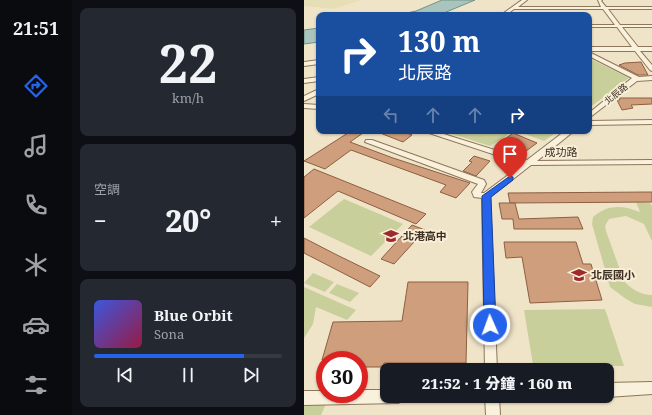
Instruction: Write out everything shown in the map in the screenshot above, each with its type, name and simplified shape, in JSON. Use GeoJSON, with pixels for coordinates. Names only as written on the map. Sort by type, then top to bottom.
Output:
{"type":"FeatureCollection","features":[{"type":"Feature","properties":{"kind":"street"},"geometry":{"type":"LineString","coordinates":[[508,12],[525,0]]}},
{"type":"Feature","properties":{"kind":"street"},"geometry":{"type":"LineString","coordinates":[[573,12],[599,0],[652,70]]}},
{"type":"Feature","properties":{"kind":"street"},"geometry":{"type":"LineString","coordinates":[[521,8],[530,1]]}},
{"type":"Feature","properties":{"kind":"street"},"geometry":{"type":"LineString","coordinates":[[514,8],[652,8]]}},
{"type":"Feature","properties":{"kind":"street"},"geometry":{"type":"LineString","coordinates":[[521,8],[522,12]]}},
{"type":"Feature","properties":{"kind":"street"},"geometry":{"type":"LineString","coordinates":[[592,26],[652,26]]}},
{"type":"Feature","properties":{"kind":"street"},"geometry":{"type":"LineString","coordinates":[[592,49],[652,49]]}},
{"type":"Feature","properties":{"kind":"street","name":"北辰路"},"geometry":{"type":"LineString","coordinates":[[592,56],[638,79]]}},
{"type":"Feature","properties":{"kind":"street"},"geometry":{"type":"LineString","coordinates":[[304,64],[316,62]]}},
{"type":"Feature","properties":{"kind":"street"},"geometry":{"type":"LineString","coordinates":[[638,79],[652,78]]}},
{"type":"Feature","properties":{"kind":"street"},"geometry":{"type":"LineString","coordinates":[[304,81],[316,79]]}},
{"type":"Feature","properties":{"kind":"street","name":"北辰路"},"geometry":{"type":"LineString","coordinates":[[592,114],[635,79],[638,79]]}},
{"type":"Feature","properties":{"kind":"street"},"geometry":{"type":"LineString","coordinates":[[304,99],[316,93]]}},
{"type":"Feature","properties":{"kind":"street"},"geometry":{"type":"LineString","coordinates":[[304,106],[316,108]]}},
{"type":"Feature","properties":{"kind":"street"},"geometry":{"type":"LineString","coordinates":[[592,123],[652,122]]}},
{"type":"Feature","properties":{"kind":"street","name":"成功路"},"geometry":{"type":"LineString","coordinates":[[437,134],[529,163],[652,162]]}},
{"type":"Feature","properties":{"kind":"street"},"geometry":{"type":"LineString","coordinates":[[369,142],[481,182],[482,184],[476,192],[477,195],[486,196],[566,134]]}},
{"type":"Feature","properties":{"kind":"street"},"geometry":{"type":"LineString","coordinates":[[486,196],[491,363]]}},
{"type":"Feature","properties":{"kind":"street"},"geometry":{"type":"LineString","coordinates":[[614,390],[652,388]]}},
{"type":"Feature","properties":{"kind":"street"},"geometry":{"type":"LineString","coordinates":[[304,398],[380,396]]}},
{"type":"Feature","properties":{"kind":"street"},"geometry":{"type":"LineString","coordinates":[[492,403],[493,415]]}},
{"type":"Feature","properties":{"kind":"shaded area"},"geometry":{"type":"Polygon","coordinates":[[[304,0],[361,0],[334,9],[304,6],[304,0]]]}},
{"type":"Feature","properties":{"kind":"green space"},"geometry":{"type":"Polygon","coordinates":[[[592,60],[629,78],[592,106],[592,60]]]}},
{"type":"Feature","properties":{"kind":"green space"},"geometry":{"type":"Polygon","coordinates":[[[452,134],[508,134],[490,146],[452,134]]]}},
{"type":"Feature","properties":{"kind":"green space"},"geometry":{"type":"Polygon","coordinates":[[[525,134],[554,134],[544,141],[525,134]]]}},
{"type":"Feature","properties":{"kind":"green space"},"geometry":{"type":"Polygon","coordinates":[[[344,199],[403,224],[371,256],[309,227],[344,199]]]}},
{"type":"Feature","properties":{"kind":"green space"},"geometry":{"type":"Polygon","coordinates":[[[636,202],[650,203],[652,206],[652,241],[644,224],[626,216],[609,219],[605,226],[624,281],[636,291],[652,295],[652,307],[635,304],[610,287],[592,224],[593,217],[610,208],[621,207],[640,212],[636,202]]]}},
{"type":"Feature","properties":{"kind":"green space"},"geometry":{"type":"Polygon","coordinates":[[[313,273],[334,282],[325,292],[304,283],[313,273]]]}},
{"type":"Feature","properties":{"kind":"green space"},"geometry":{"type":"Polygon","coordinates":[[[337,284],[359,293],[350,302],[329,293],[337,284]]]}},
{"type":"Feature","properties":{"kind":"green space"},"geometry":{"type":"Polygon","coordinates":[[[304,287],[356,310],[347,320],[316,307],[313,324],[304,338],[304,287]]]}},
{"type":"Feature","properties":{"kind":"green space"},"geometry":{"type":"Polygon","coordinates":[[[605,309],[624,366],[614,366],[614,363],[533,363],[524,310],[605,309]]]}},
{"type":"Feature","properties":{"kind":"green space"},"geometry":{"type":"Polygon","coordinates":[[[304,398],[316,398],[316,403],[326,403],[321,415],[304,415],[304,398]]]}},
{"type":"Feature","properties":{"kind":"water"},"geometry":{"type":"Polygon","coordinates":[[[442,0],[475,0],[446,12],[412,12],[442,0]]]}},
{"type":"Feature","properties":{"kind":"water"},"geometry":{"type":"Polygon","coordinates":[[[316,28],[316,42],[304,44],[304,30],[316,28]]]}},
{"type":"Feature","properties":{"kind":"building"},"geometry":{"type":"Polygon","coordinates":[[[641,62],[648,75],[638,75],[619,65],[625,63],[641,62]]]}},
{"type":"Feature","properties":{"kind":"building"},"geometry":{"type":"Polygon","coordinates":[[[619,98],[652,98],[652,104],[631,105],[633,108],[622,110],[617,100],[620,100],[619,98]]]}},
{"type":"Feature","properties":{"kind":"building"},"geometry":{"type":"Polygon","coordinates":[[[346,134],[362,134],[350,142],[393,158],[470,183],[456,198],[440,192],[446,185],[351,150],[325,169],[304,161],[346,134]]]}},
{"type":"Feature","properties":{"kind":"building"},"geometry":{"type":"Polygon","coordinates":[[[383,134],[412,135],[403,142],[383,134]]]}},
{"type":"Feature","properties":{"kind":"building"},"geometry":{"type":"Polygon","coordinates":[[[512,134],[515,134],[537,143],[526,151],[519,151],[500,143],[512,134]]]}},
{"type":"Feature","properties":{"kind":"building"},"geometry":{"type":"Polygon","coordinates":[[[474,156],[490,161],[476,176],[463,171],[472,162],[469,161],[474,156]]]}},
{"type":"Feature","properties":{"kind":"building"},"geometry":{"type":"Polygon","coordinates":[[[314,169],[426,214],[416,224],[338,191],[304,218],[304,177],[314,169]]]}},
{"type":"Feature","properties":{"kind":"building"},"geometry":{"type":"Polygon","coordinates":[[[652,192],[652,202],[510,203],[508,193],[652,192]]]}},
{"type":"Feature","properties":{"kind":"building"},"geometry":{"type":"Polygon","coordinates":[[[499,203],[515,203],[519,219],[578,217],[583,229],[514,229],[513,219],[502,219],[499,203]]]}},
{"type":"Feature","properties":{"kind":"building"},"geometry":{"type":"Polygon","coordinates":[[[412,225],[425,230],[394,264],[381,259],[412,225]]]}},
{"type":"Feature","properties":{"kind":"building"},"geometry":{"type":"Polygon","coordinates":[[[304,238],[380,276],[370,287],[304,253],[304,238]]]}},
{"type":"Feature","properties":{"kind":"building"},"geometry":{"type":"Polygon","coordinates":[[[504,242],[576,242],[583,264],[591,264],[602,300],[530,303],[522,257],[506,258],[504,242]]]}},
{"type":"Feature","properties":{"kind":"building"},"geometry":{"type":"Polygon","coordinates":[[[408,282],[468,282],[466,363],[380,363],[380,367],[368,367],[368,351],[325,351],[333,322],[402,321],[408,282]]]}},
{"type":"Feature","properties":{"kind":"place","name":"北港高中"},"geometry":{"type":"Point","coordinates":[391,236]}},
{"type":"Feature","properties":{"kind":"place","name":"北辰國小"},"geometry":{"type":"Point","coordinates":[579,275]}},
{"type":"Feature","properties":{"kind":"route"},"geometry":{"type":"LineString","coordinates":[[490,325],[486,196],[510,178]]}}]}
